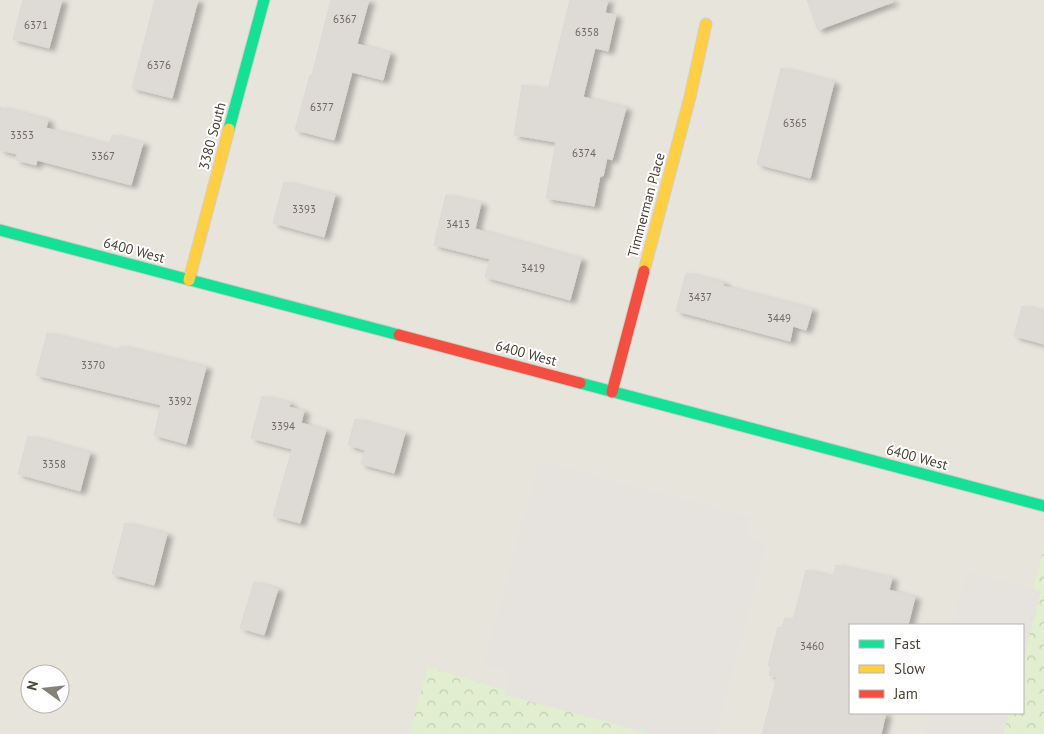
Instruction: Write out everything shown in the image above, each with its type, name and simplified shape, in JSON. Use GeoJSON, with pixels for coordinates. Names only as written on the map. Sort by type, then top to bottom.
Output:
{"type":"FeatureCollection","features":[{"type":"Feature","properties":{"kind":"street","name":"3380 South"},"geometry":{"type":"LineString","coordinates":[[189,280],[264,0]]}},
{"type":"Feature","properties":{"kind":"street","name":"Timmerman Place"},"geometry":{"type":"LineString","coordinates":[[612,392],[690,97],[706,24]]}},
{"type":"Feature","properties":{"kind":"street","name":"6400 West"},"geometry":{"type":"LineString","coordinates":[[0,230],[1044,506]]}},
{"type":"Feature","properties":{"kind":"shaded area"},"geometry":{"type":"Polygon","coordinates":[[[0,0],[1044,0],[1044,734],[0,734],[0,0]]]}},
{"type":"Feature","properties":{"kind":"shaded area"},"geometry":{"type":"Polygon","coordinates":[[[539,461],[750,517],[745,537],[767,543],[716,734],[652,734],[505,695],[511,672],[484,665],[539,461]]]}},
{"type":"Feature","properties":{"kind":"shaded area"},"geometry":{"type":"Polygon","coordinates":[[[967,571],[1041,591],[1024,656],[1024,624],[952,624],[967,571]]]}},
{"type":"Feature","properties":{"kind":"shaded area"},"geometry":{"type":"Polygon","coordinates":[[[929,714],[1009,714],[1003,734],[923,734],[929,714]]]}},
{"type":"Feature","properties":{"kind":"green space"},"geometry":{"type":"Polygon","coordinates":[[[1044,548],[1044,734],[994,734],[1000,714],[1024,714],[1024,624],[1044,548]]]}},
{"type":"Feature","properties":{"kind":"green space"},"geometry":{"type":"Polygon","coordinates":[[[428,667],[648,734],[409,734],[428,667]]]}},
{"type":"Feature","properties":{"kind":"building"},"geometry":{"type":"Polygon","coordinates":[[[23,0],[62,0],[49,48],[13,39],[23,0]]]}},
{"type":"Feature","properties":{"kind":"building"},"geometry":{"type":"Polygon","coordinates":[[[155,0],[198,0],[172,98],[132,88],[155,0]]]}},
{"type":"Feature","properties":{"kind":"building"},"geometry":{"type":"Polygon","coordinates":[[[331,0],[369,0],[357,44],[390,53],[383,80],[352,72],[334,140],[295,130],[310,75],[312,75],[331,0]]]}},
{"type":"Feature","properties":{"kind":"building"},"geometry":{"type":"Polygon","coordinates":[[[570,0],[608,0],[605,13],[616,15],[608,51],[595,48],[583,97],[626,108],[612,160],[607,158],[603,176],[600,176],[594,206],[546,198],[556,142],[514,135],[522,85],[548,89],[570,0]]]}},
{"type":"Feature","properties":{"kind":"building"},"geometry":{"type":"Polygon","coordinates":[[[807,0],[892,0],[893,2],[818,30],[807,0]]]}},
{"type":"Feature","properties":{"kind":"building"},"geometry":{"type":"Polygon","coordinates":[[[781,68],[834,82],[810,178],[757,164],[781,68]]]}},
{"type":"Feature","properties":{"kind":"building"},"geometry":{"type":"Polygon","coordinates":[[[0,107],[48,120],[46,128],[109,145],[112,135],[143,143],[131,185],[37,160],[36,165],[16,160],[17,154],[0,150],[0,107]]]}},
{"type":"Feature","properties":{"kind":"building"},"geometry":{"type":"Polygon","coordinates":[[[284,182],[335,195],[324,237],[273,223],[284,182]]]}},
{"type":"Feature","properties":{"kind":"building"},"geometry":{"type":"Polygon","coordinates":[[[446,195],[481,203],[475,229],[581,259],[570,300],[485,277],[490,259],[434,245],[446,195]]]}},
{"type":"Feature","properties":{"kind":"building"},"geometry":{"type":"Polygon","coordinates":[[[686,273],[724,283],[723,286],[812,309],[806,330],[793,326],[790,341],[676,311],[686,273]]]}},
{"type":"Feature","properties":{"kind":"building"},"geometry":{"type":"Polygon","coordinates":[[[1022,306],[1044,311],[1044,344],[1014,336],[1022,306]]]}},
{"type":"Feature","properties":{"kind":"building"},"geometry":{"type":"Polygon","coordinates":[[[47,333],[119,351],[120,346],[206,367],[186,444],[154,435],[161,405],[36,375],[47,333]]]}},
{"type":"Feature","properties":{"kind":"building"},"geometry":{"type":"Polygon","coordinates":[[[262,396],[290,403],[289,407],[304,411],[301,423],[326,430],[300,523],[273,516],[292,449],[251,438],[262,396]]]}},
{"type":"Feature","properties":{"kind":"building"},"geometry":{"type":"Polygon","coordinates":[[[355,419],[405,433],[394,473],[361,464],[365,450],[348,445],[355,419]]]}},
{"type":"Feature","properties":{"kind":"building"},"geometry":{"type":"Polygon","coordinates":[[[28,436],[90,453],[80,491],[18,474],[28,436]]]}},
{"type":"Feature","properties":{"kind":"building"},"geometry":{"type":"Polygon","coordinates":[[[125,523],[167,534],[154,585],[112,574],[125,523]]]}},
{"type":"Feature","properties":{"kind":"building"},"geometry":{"type":"Polygon","coordinates":[[[836,565],[892,578],[889,590],[915,597],[908,624],[849,624],[849,714],[886,714],[881,734],[762,734],[777,677],[769,675],[771,666],[768,665],[778,627],[782,628],[785,618],[793,620],[806,570],[833,577],[836,565]]]}},
{"type":"Feature","properties":{"kind":"building"},"geometry":{"type":"Polygon","coordinates":[[[254,582],[278,589],[264,635],[240,628],[254,582]]]}},
{"type":"Feature","properties":{"kind":"traffic: fast"},"geometry":{"type":"LineString","coordinates":[[229,129],[264,0]]}},
{"type":"Feature","properties":{"kind":"traffic: fast"},"geometry":{"type":"LineString","coordinates":[[0,230],[399,335]]}},
{"type":"Feature","properties":{"kind":"traffic: fast"},"geometry":{"type":"LineString","coordinates":[[580,383],[1044,506]]}},
{"type":"Feature","properties":{"kind":"traffic: slow"},"geometry":{"type":"LineString","coordinates":[[644,271],[690,97],[706,24]]}},
{"type":"Feature","properties":{"kind":"traffic: slow"},"geometry":{"type":"LineString","coordinates":[[189,280],[229,129]]}},
{"type":"Feature","properties":{"kind":"traffic: jam"},"geometry":{"type":"LineString","coordinates":[[612,392],[644,271]]}},
{"type":"Feature","properties":{"kind":"traffic: jam"},"geometry":{"type":"LineString","coordinates":[[399,335],[580,383]]}}]}
